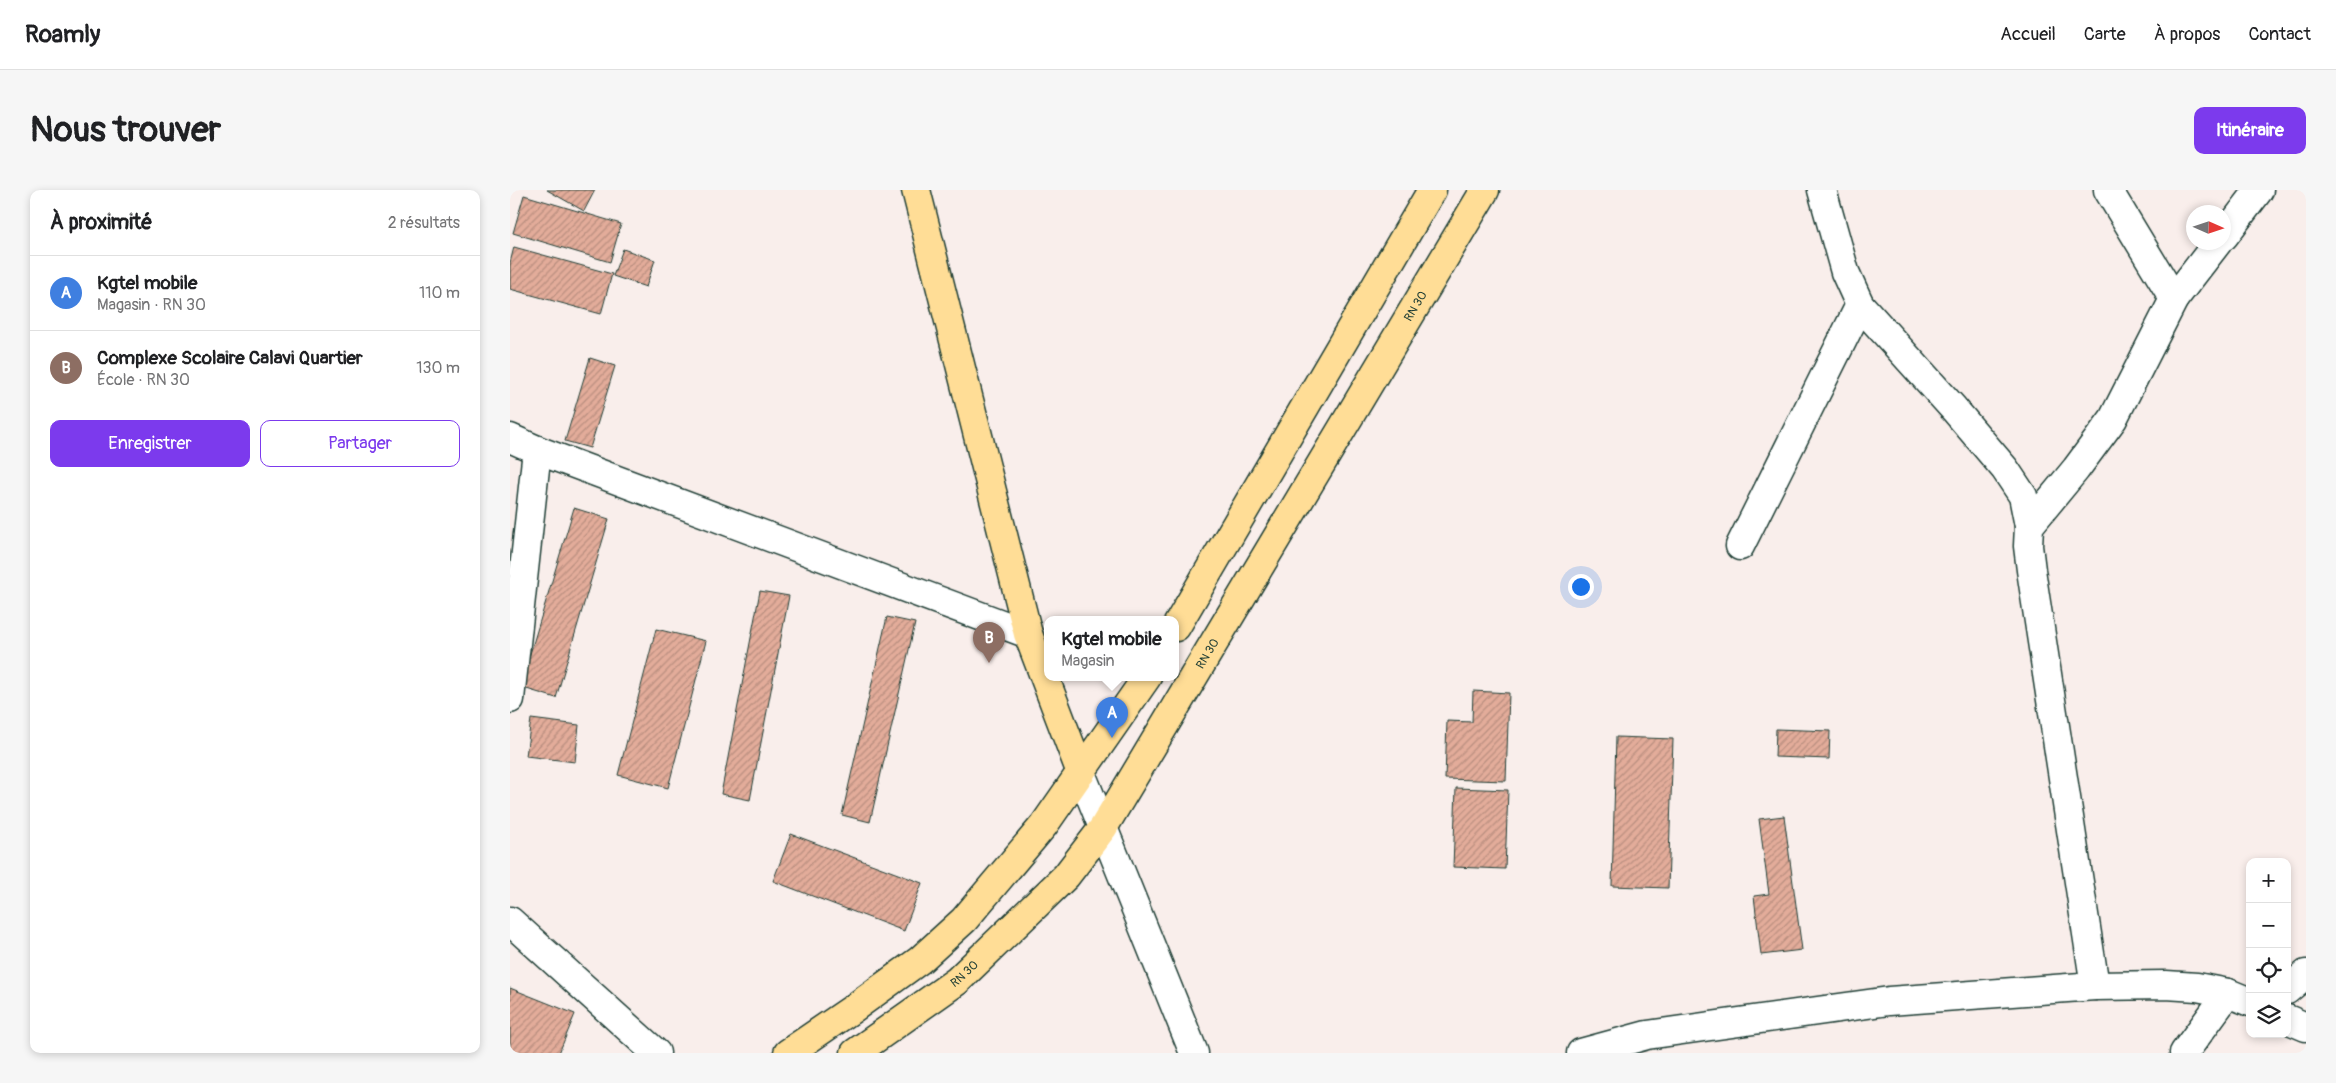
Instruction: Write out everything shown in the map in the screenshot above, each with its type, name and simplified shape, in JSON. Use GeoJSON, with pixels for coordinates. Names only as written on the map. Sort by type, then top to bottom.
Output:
{"type":"FeatureCollection","features":[{"type":"Feature","properties":{"kind":"main road"},"geometry":{"type":"LineString","coordinates":[[916,190],[1028,634],[1044,676]]}},
{"type":"Feature","properties":{"kind":"main road"},"geometry":{"type":"LineString","coordinates":[[1179,622],[1432,190]]}},
{"type":"Feature","properties":{"kind":"main road","name":"RN 30"},"geometry":{"type":"LineString","coordinates":[[855,1053],[957,980],[1066,876],[1103,828],[1484,190]]}},
{"type":"Feature","properties":{"kind":"main road"},"geometry":{"type":"LineString","coordinates":[[1046,681],[1081,773]]}},
{"type":"Feature","properties":{"kind":"main road"},"geometry":{"type":"LineString","coordinates":[[788,1053],[920,960],[964,920],[1044,826],[1144,681]]}},
{"type":"Feature","properties":{"kind":"street"},"geometry":{"type":"LineString","coordinates":[[1822,190],[1845,272],[1860,305],[1954,409],[2005,469],[2023,496],[2029,526],[2028,546],[2031,570],[2095,986]]}},
{"type":"Feature","properties":{"kind":"street"},"geometry":{"type":"LineString","coordinates":[[2108,190],[2174,299]]}},
{"type":"Feature","properties":{"kind":"street"},"geometry":{"type":"LineString","coordinates":[[2231,227],[2259,190]]}},
{"type":"Feature","properties":{"kind":"street"},"geometry":{"type":"LineString","coordinates":[[2029,526],[2113,420],[2174,299],[2212,250]]}},
{"type":"Feature","properties":{"kind":"street"},"geometry":{"type":"LineString","coordinates":[[1740,546],[1860,305]]}},
{"type":"Feature","properties":{"kind":"street"},"geometry":{"type":"LineString","coordinates":[[510,438],[537,450],[1028,634]]}},
{"type":"Feature","properties":{"kind":"street"},"geometry":{"type":"LineString","coordinates":[[510,699],[537,450]]}},
{"type":"Feature","properties":{"kind":"street"},"geometry":{"type":"LineString","coordinates":[[1081,773],[1194,1053]]}},
{"type":"Feature","properties":{"kind":"street"},"geometry":{"type":"LineString","coordinates":[[510,921],[656,1053]]}},
{"type":"Feature","properties":{"kind":"street"},"geometry":{"type":"LineString","coordinates":[[2291,987],[2306,974]]}},
{"type":"Feature","properties":{"kind":"street"},"geometry":{"type":"LineString","coordinates":[[1582,1053],[1647,1035],[1889,1001],[2095,986],[2166,984],[2196,987],[2239,998]]}},
{"type":"Feature","properties":{"kind":"street"},"geometry":{"type":"LineString","coordinates":[[2184,1053],[2239,998]]}},
{"type":"Feature","properties":{"kind":"street"},"geometry":{"type":"LineString","coordinates":[[2291,1021],[2306,1027]]}},
{"type":"Feature","properties":{"kind":"building"},"geometry":{"type":"Polygon","coordinates":[[[547,190],[595,190],[584,211],[547,190]]]}},
{"type":"Feature","properties":{"kind":"building"},"geometry":{"type":"Polygon","coordinates":[[[524,195],[621,224],[610,262],[513,233],[524,195]]]}},
{"type":"Feature","properties":{"kind":"building"},"geometry":{"type":"Polygon","coordinates":[[[514,247],[612,274],[601,314],[510,289],[510,263],[514,247]]]}},
{"type":"Feature","properties":{"kind":"building"},"geometry":{"type":"Polygon","coordinates":[[[623,249],[655,260],[646,287],[613,276],[623,249]]]}},
{"type":"Feature","properties":{"kind":"building"},"geometry":{"type":"Polygon","coordinates":[[[590,358],[615,366],[590,448],[565,441],[590,358]]]}},
{"type":"Feature","properties":{"kind":"building"},"geometry":{"type":"Polygon","coordinates":[[[574,508],[609,519],[556,698],[520,687],[574,508]]]}},
{"type":"Feature","properties":{"kind":"building"},"geometry":{"type":"Polygon","coordinates":[[[760,591],[789,596],[750,800],[721,794],[760,591]]]}},
{"type":"Feature","properties":{"kind":"building"},"geometry":{"type":"Polygon","coordinates":[[[887,617],[915,623],[870,822],[842,815],[887,617]]]}},
{"type":"Feature","properties":{"kind":"building"},"geometry":{"type":"Polygon","coordinates":[[[656,629],[706,641],[668,788],[618,775],[656,629]]]}},
{"type":"Feature","properties":{"kind":"building"},"geometry":{"type":"Polygon","coordinates":[[[1473,691],[1509,693],[1506,781],[1445,779],[1447,721],[1472,722],[1473,691]]]}},
{"type":"Feature","properties":{"kind":"building"},"geometry":{"type":"Polygon","coordinates":[[[531,719],[579,725],[575,762],[526,756],[531,719]]]}},
{"type":"Feature","properties":{"kind":"building"},"geometry":{"type":"Polygon","coordinates":[[[1776,729],[1830,731],[1829,759],[1775,757],[1776,729]]]}},
{"type":"Feature","properties":{"kind":"building"},"geometry":{"type":"Polygon","coordinates":[[[1616,737],[1673,739],[1668,888],[1612,886],[1616,737]]]}},
{"type":"Feature","properties":{"kind":"building"},"geometry":{"type":"Polygon","coordinates":[[[1456,788],[1508,790],[1505,869],[1453,867],[1456,788]]]}},
{"type":"Feature","properties":{"kind":"building"},"geometry":{"type":"Polygon","coordinates":[[[1784,816],[1802,950],[1761,955],[1754,896],[1769,894],[1759,819],[1784,816]]]}},
{"type":"Feature","properties":{"kind":"building"},"geometry":{"type":"Polygon","coordinates":[[[791,834],[922,883],[904,931],[773,881],[791,834]]]}},
{"type":"Feature","properties":{"kind":"building"},"geometry":{"type":"Polygon","coordinates":[[[510,988],[575,1014],[559,1053],[510,1052],[510,988]]]}},
{"type":"Feature","properties":{"kind":"place","name":"Complexe Scolaire Calavi Quartier"},"geometry":{"type":"Point","coordinates":[989,663]}},
{"type":"Feature","properties":{"kind":"place","name":"Kgtel mobile"},"geometry":{"type":"Point","coordinates":[1112,738]}}]}
